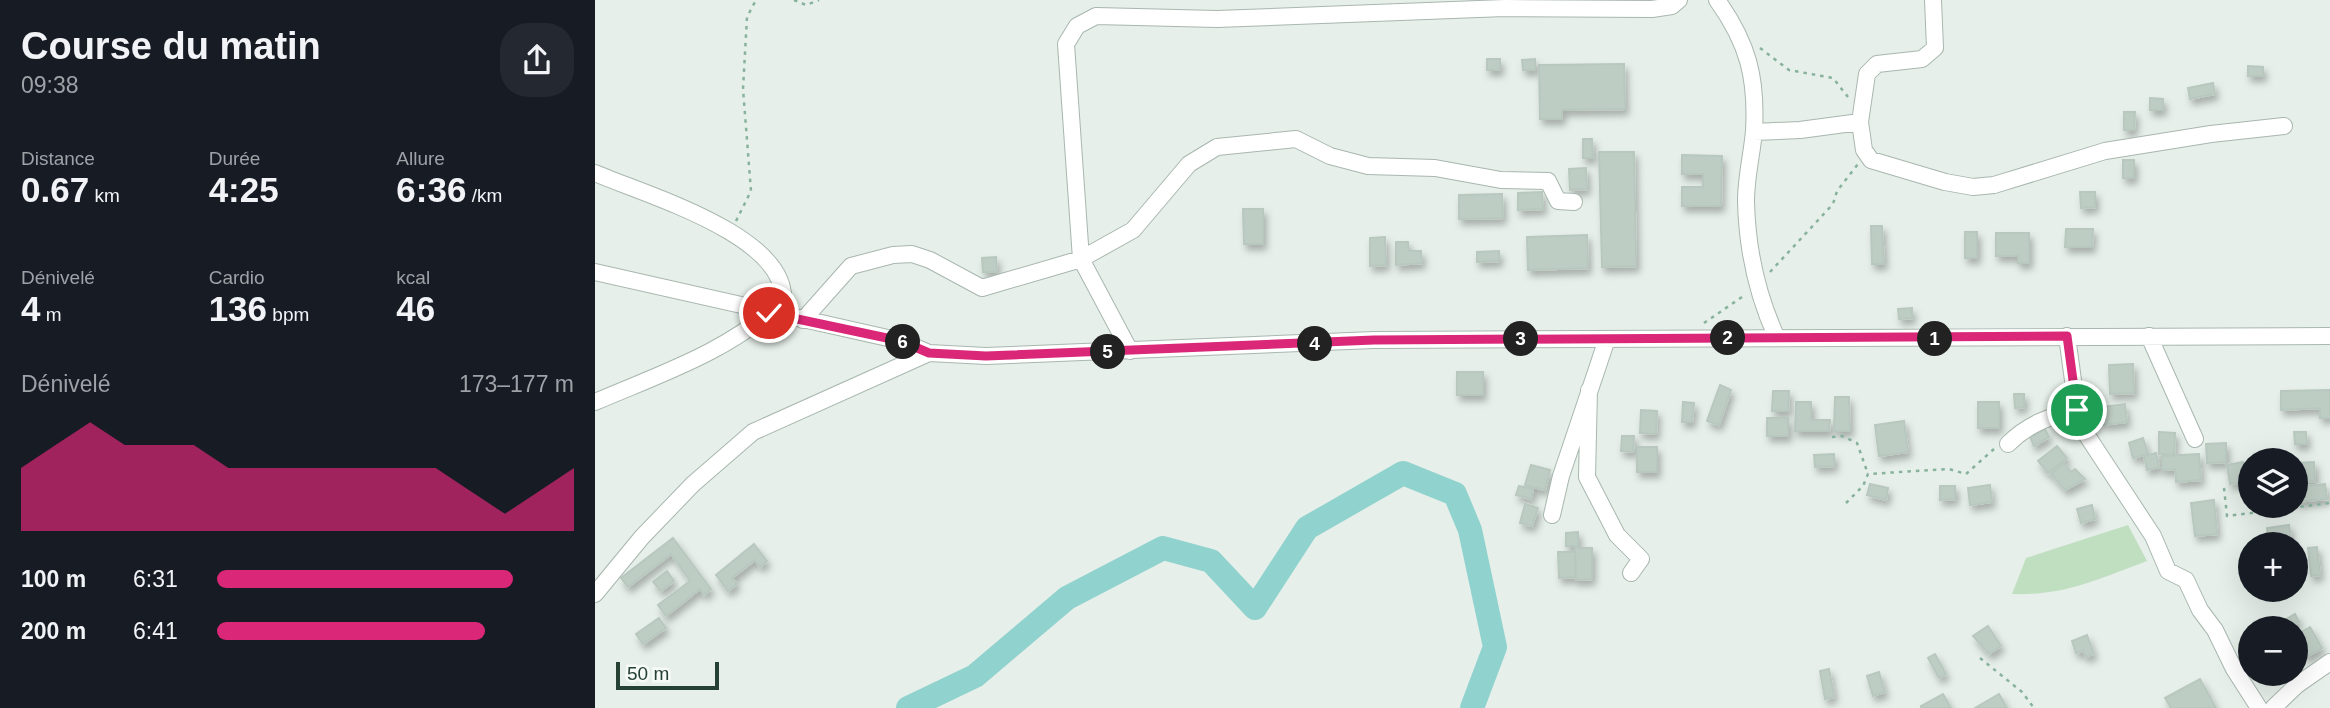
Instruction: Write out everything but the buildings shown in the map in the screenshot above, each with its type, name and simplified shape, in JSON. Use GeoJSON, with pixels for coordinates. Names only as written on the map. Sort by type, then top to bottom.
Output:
{"type":"FeatureCollection","features":[{"type":"Feature","properties":{"kind":"street"},"geometry":{"type":"LineString","coordinates":[[1130,351],[1081,260],[1066,44],[1077,26],[1097,16],[1217,19],[1505,8],[1652,9],[1672,6],[1679,0]]}},
{"type":"Feature","properties":{"kind":"street"},"geometry":{"type":"LineString","coordinates":[[1717,0],[1740,33],[1748,53],[1754,132],[1746,199],[1751,257],[1776,337]]}},
{"type":"Feature","properties":{"kind":"street"},"geometry":{"type":"LineString","coordinates":[[1933,0],[1935,48],[1922,60],[1877,64],[1867,74],[1860,122],[1867,156],[1884,164],[1973,187],[2016,180],[2115,149],[2284,127]]}},
{"type":"Feature","properties":{"kind":"street"},"geometry":{"type":"LineString","coordinates":[[1754,132],[1800,130],[1860,122]]}},
{"type":"Feature","properties":{"kind":"street"},"geometry":{"type":"LineString","coordinates":[[803,320],[851,266],[893,255],[912,254],[930,260],[982,288],[1081,260],[1133,230],[1189,164],[1217,147],[1296,139],[1330,156],[1368,166],[1435,168],[1501,180],[1548,181],[1558,201],[1574,202]]}},
{"type":"Feature","properties":{"kind":"street"},"geometry":{"type":"LineString","coordinates":[[595,173],[732,231],[768,261],[783,289],[783,300],[769,313],[704,356],[595,402]]}},
{"type":"Feature","properties":{"kind":"street"},"geometry":{"type":"LineString","coordinates":[[595,272],[691,291],[769,313],[901,341],[929,353],[986,356],[1374,340],[2330,336]]}},
{"type":"Feature","properties":{"kind":"street"},"geometry":{"type":"LineString","coordinates":[[2067,336],[2077,410],[2084,431],[2153,536],[2168,571],[2186,580],[2200,610],[2215,630],[2234,669],[2259,708]]}},
{"type":"Feature","properties":{"kind":"street"},"geometry":{"type":"LineString","coordinates":[[2149,336],[2195,439]]}},
{"type":"Feature","properties":{"kind":"street"},"geometry":{"type":"LineString","coordinates":[[1552,515],[1561,476],[1607,339]]}},
{"type":"Feature","properties":{"kind":"street"},"geometry":{"type":"LineString","coordinates":[[595,594],[676,501],[753,432],[929,353]]}},
{"type":"Feature","properties":{"kind":"street"},"geometry":{"type":"LineString","coordinates":[[1589,390],[1587,477],[1617,535],[1641,559],[1630,573]]}},
{"type":"Feature","properties":{"kind":"street"},"geometry":{"type":"LineString","coordinates":[[2008,444],[2026,428],[2051,416],[2077,410]]}},
{"type":"Feature","properties":{"kind":"street"},"geometry":{"type":"LineString","coordinates":[[1561,476],[1587,477]]}},
{"type":"Feature","properties":{"kind":"street"},"geometry":{"type":"LineString","coordinates":[[2273,708],[2330,662]]}},
{"type":"Feature","properties":{"kind":"path"},"geometry":{"type":"LineString","coordinates":[[732,231],[751,191],[743,89],[747,17],[756,0]]}},
{"type":"Feature","properties":{"kind":"path"},"geometry":{"type":"LineString","coordinates":[[795,0],[806,5],[819,0]]}},
{"type":"Feature","properties":{"kind":"path"},"geometry":{"type":"LineString","coordinates":[[1759,47],[1789,70],[1833,78],[1847,94],[1860,122]]}},
{"type":"Feature","properties":{"kind":"path"},"geometry":{"type":"LineString","coordinates":[[1701,325],[1758,285],[1833,204],[1850,172],[1867,156]]}},
{"type":"Feature","properties":{"kind":"path"},"geometry":{"type":"LineString","coordinates":[[1832,437],[1842,436],[1857,443],[1868,474],[1863,486],[1846,503]]}},
{"type":"Feature","properties":{"kind":"path"},"geometry":{"type":"LineString","coordinates":[[1868,474],[1949,468],[1958,474],[1971,472]]}},
{"type":"Feature","properties":{"kind":"path"},"geometry":{"type":"LineString","coordinates":[[2224,488],[2227,516],[2330,503]]}},
{"type":"Feature","properties":{"kind":"path"},"geometry":{"type":"LineString","coordinates":[[1980,659],[2022,692],[2034,708]]}},
{"type":"Feature","properties":{"kind":"green space"},"geometry":{"type":"Polygon","coordinates":[[[2128,525],[2147,561],[2065,589],[2012,594],[2026,558],[2128,525]]]}},
{"type":"Feature","properties":{"kind":"waterway"},"geometry":{"type":"LineString","coordinates":[[908,708],[975,676],[1067,598],[1163,548],[1211,561],[1255,608],[1307,528],[1403,473],[1455,494],[1470,530],[1495,647],[1472,708]]}},
{"type":"Feature","properties":{"kind":"route"},"geometry":{"type":"LineString","coordinates":[[769,313],[901,341],[929,353],[986,356],[1289,346],[1374,340],[1776,337],[1938,339],[2067,336],[2077,410]]}}]}
